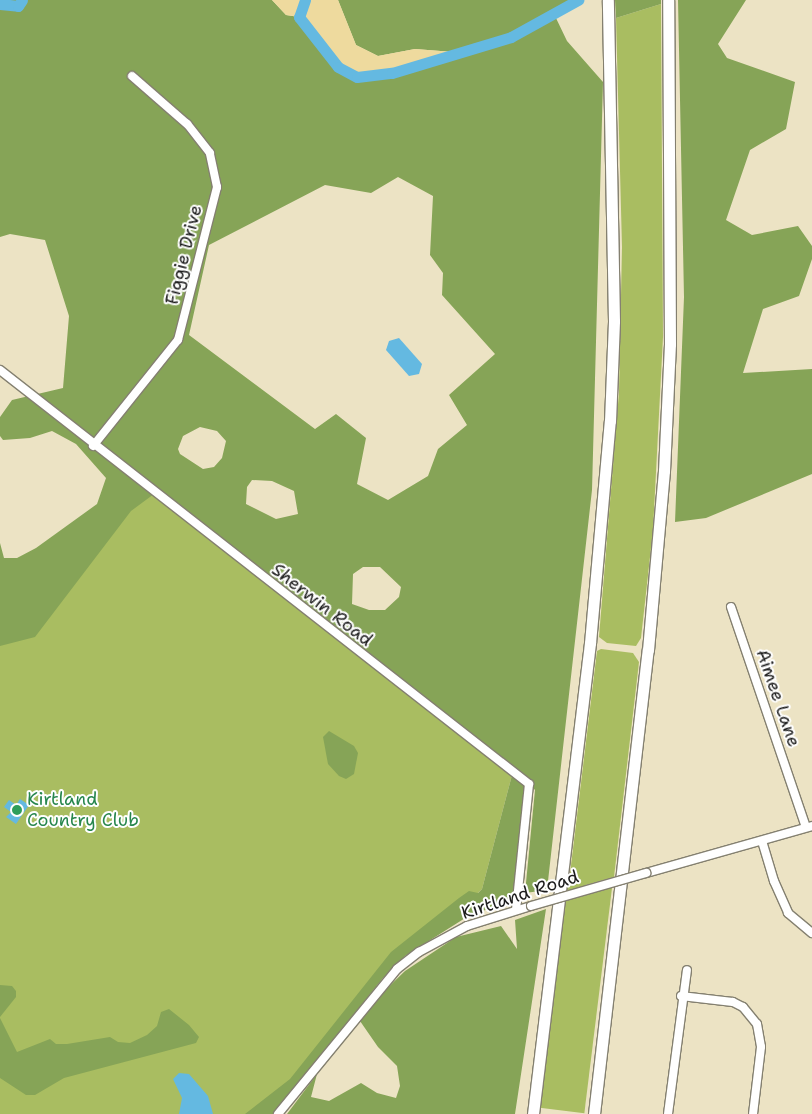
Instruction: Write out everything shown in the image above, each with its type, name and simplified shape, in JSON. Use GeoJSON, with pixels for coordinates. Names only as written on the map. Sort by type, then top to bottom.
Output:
{"type":"FeatureCollection","features":[{"type":"Feature","properties":{"kind":"highway"},"geometry":{"type":"LineString","coordinates":[[533,1114],[594,604],[610,421],[614,321],[608,0]]}},
{"type":"Feature","properties":{"kind":"highway"},"geometry":{"type":"LineString","coordinates":[[594,1114],[648,650],[664,471],[670,335],[668,0]]}},
{"type":"Feature","properties":{"kind":"street","name":"Figgie Drive"},"geometry":{"type":"LineString","coordinates":[[93,446],[178,340],[217,187],[210,153],[187,124],[132,76]]}},
{"type":"Feature","properties":{"kind":"street","name":"Sherwin Road"},"geometry":{"type":"LineString","coordinates":[[0,370],[93,446],[529,784],[516,909]]}},
{"type":"Feature","properties":{"kind":"street","name":"Aimee Lane"},"geometry":{"type":"LineString","coordinates":[[732,607],[809,827]]}},
{"type":"Feature","properties":{"kind":"street","name":"Kirtland Road"},"geometry":{"type":"LineString","coordinates":[[278,1114],[397,969],[419,952],[467,926],[516,909],[809,827]]}},
{"type":"Feature","properties":{"kind":"street"},"geometry":{"type":"LineString","coordinates":[[762,841],[774,881],[788,913],[812,933]]}},
{"type":"Feature","properties":{"kind":"street"},"geometry":{"type":"LineString","coordinates":[[668,1114],[682,996],[687,970]]}},
{"type":"Feature","properties":{"kind":"street"},"geometry":{"type":"LineString","coordinates":[[682,996],[733,1002],[744,1007],[757,1024],[761,1047],[753,1114]]}},
{"type":"Feature","properties":{"kind":"green space"},"geometry":{"type":"Polygon","coordinates":[[[0,0],[272,0],[286,15],[299,17],[338,67],[392,73],[453,52],[415,49],[378,56],[356,45],[338,0],[578,0],[555,16],[567,41],[603,82],[592,490],[547,890],[525,893],[535,790],[517,770],[154,494],[131,511],[35,637],[0,646],[0,543],[4,558],[17,558],[36,548],[97,504],[106,478],[76,444],[52,431],[30,438],[3,440],[0,436],[0,417],[12,400],[63,388],[69,316],[45,240],[10,234],[0,237],[0,0]],[[398,177],[371,193],[325,185],[209,245],[189,335],[315,429],[336,414],[366,438],[357,484],[388,500],[428,476],[438,449],[467,425],[449,395],[495,354],[442,295],[443,273],[430,255],[433,196],[398,177]],[[200,427],[183,436],[178,449],[180,454],[203,469],[214,467],[222,458],[226,441],[217,431],[200,427]],[[252,480],[247,487],[246,504],[276,519],[298,514],[294,491],[272,481],[252,480]],[[363,567],[353,574],[352,604],[369,610],[385,610],[399,597],[401,587],[380,567],[363,567]]]}},
{"type":"Feature","properties":{"kind":"green space"},"geometry":{"type":"Polygon","coordinates":[[[615,0],[661,0],[661,4],[616,18],[615,0]]]}},
{"type":"Feature","properties":{"kind":"green space"},"geometry":{"type":"Polygon","coordinates":[[[678,0],[746,0],[718,44],[727,58],[795,82],[786,129],[750,150],[726,220],[752,235],[798,226],[812,246],[812,259],[799,296],[763,309],[743,373],[812,369],[812,474],[706,518],[675,522],[684,297],[678,0]]]}},
{"type":"Feature","properties":{"kind":"green space"},"geometry":{"type":"Polygon","coordinates":[[[661,4],[663,337],[653,530],[641,638],[636,646],[607,643],[599,637],[619,392],[622,247],[616,18],[661,4]]]}},
{"type":"Feature","properties":{"kind":"green space","name":"Kirtland Country Club"},"geometry":{"type":"Polygon","coordinates":[[[138,483],[512,775],[482,889],[460,910],[391,956],[271,1114],[0,1114],[0,561],[26,584],[138,483]]]}},
{"type":"Feature","properties":{"kind":"green space"},"geometry":{"type":"Polygon","coordinates":[[[601,649],[633,653],[639,662],[614,877],[568,890],[597,651],[601,649]]]}},
{"type":"Feature","properties":{"kind":"green space"},"geometry":{"type":"Polygon","coordinates":[[[329,731],[354,746],[358,753],[354,774],[346,779],[339,776],[328,764],[323,737],[329,731]]]}},
{"type":"Feature","properties":{"kind":"green space"},"geometry":{"type":"Polygon","coordinates":[[[512,775],[527,786],[513,901],[470,915],[405,956],[383,978],[274,1114],[245,1114],[290,1079],[391,952],[469,891],[478,893],[482,889],[512,775]]]}},
{"type":"Feature","properties":{"kind":"green space"},"geometry":{"type":"Polygon","coordinates":[[[565,882],[612,888],[584,1113],[538,1108],[565,882]]]}},
{"type":"Feature","properties":{"kind":"green space"},"geometry":{"type":"Polygon","coordinates":[[[546,909],[515,1114],[287,1114],[317,1074],[311,1097],[329,1101],[361,1083],[377,1093],[396,1098],[400,1086],[397,1066],[378,1047],[360,1021],[376,999],[405,971],[456,937],[501,926],[517,949],[515,920],[546,909]]]}},
{"type":"Feature","properties":{"kind":"green space"},"geometry":{"type":"Polygon","coordinates":[[[0,985],[12,986],[16,991],[16,997],[0,1017],[0,985]]]}},
{"type":"Feature","properties":{"kind":"green space"},"geometry":{"type":"Polygon","coordinates":[[[169,1009],[189,1025],[199,1037],[196,1043],[64,1078],[35,1095],[26,1095],[0,1078],[0,1018],[17,1052],[50,1039],[56,1044],[67,1044],[110,1037],[118,1042],[130,1043],[147,1035],[157,1026],[161,1012],[169,1009]]]}},
{"type":"Feature","properties":{"kind":"sand"},"geometry":{"type":"Polygon","coordinates":[[[272,0],[338,0],[356,45],[378,56],[415,49],[454,52],[392,73],[357,77],[338,67],[299,17],[286,15],[272,0]]]}},
{"type":"Feature","properties":{"kind":"water"},"geometry":{"type":"Polygon","coordinates":[[[399,338],[422,364],[419,374],[409,376],[386,350],[389,341],[399,338]]]}},
{"type":"Feature","properties":{"kind":"water","name":"Kirtland Country Club"},"geometry":{"type":"Polygon","coordinates":[[[20,799],[29,805],[16,824],[6,817],[11,812],[4,807],[9,800],[16,805],[20,799]]]}},
{"type":"Feature","properties":{"kind":"water"},"geometry":{"type":"Polygon","coordinates":[[[179,1073],[189,1074],[208,1096],[213,1114],[179,1114],[182,1098],[173,1079],[179,1073]]]}},
{"type":"Feature","properties":{"kind":"waterway"},"geometry":{"type":"LineString","coordinates":[[0,4],[18,6],[22,0]]}},
{"type":"Feature","properties":{"kind":"waterway"},"geometry":{"type":"LineString","coordinates":[[305,0],[299,17],[338,67],[357,77],[392,73],[511,37],[578,0]]}},
{"type":"Feature","properties":{"kind":"place","name":"Kirtland Country Club"},"geometry":{"type":"Point","coordinates":[17,810]}}]}
